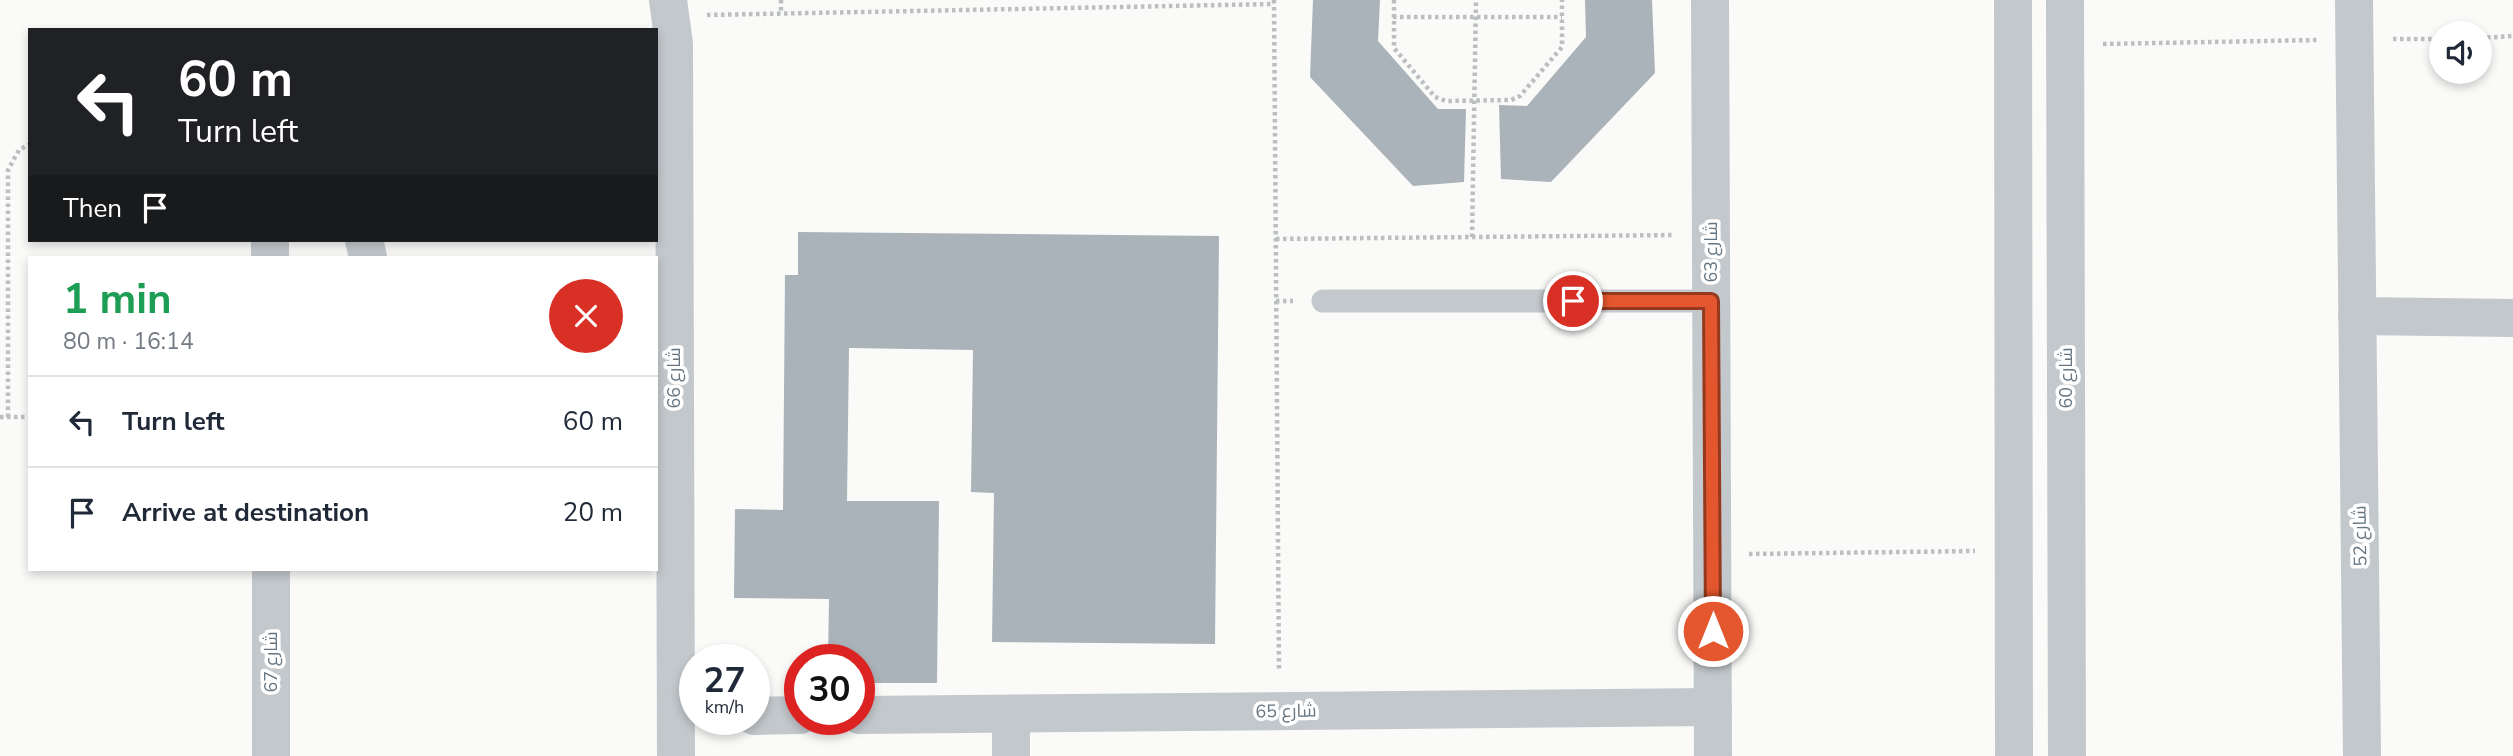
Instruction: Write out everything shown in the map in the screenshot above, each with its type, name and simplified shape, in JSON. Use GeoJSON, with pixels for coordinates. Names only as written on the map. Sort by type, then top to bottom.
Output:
{"type":"FeatureCollection","features":[{"type":"Feature","properties":{"kind":"street","name":"شارع 63"},"geometry":{"type":"LineString","coordinates":[[1710,0],[1713,756]]}},
{"type":"Feature","properties":{"kind":"street"},"geometry":{"type":"LineString","coordinates":[[2013,0],[2014,756]]}},
{"type":"Feature","properties":{"kind":"street","name":"شارع 60"},"geometry":{"type":"LineString","coordinates":[[2065,0],[2067,756]]}},
{"type":"Feature","properties":{"kind":"street","name":"شارع 52"},"geometry":{"type":"LineString","coordinates":[[2354,0],[2362,756]]}},
{"type":"Feature","properties":{"kind":"street","name":"شارع 66"},"geometry":{"type":"LineString","coordinates":[[670,8],[674,44],[665,278],[682,644]]}},
{"type":"Feature","properties":{"kind":"street"},"geometry":{"type":"LineString","coordinates":[[2357,316],[2513,318]]}},
{"type":"Feature","properties":{"kind":"street","name":"شارع 67"},"geometry":{"type":"LineString","coordinates":[[271,571],[271,756]]}},
{"type":"Feature","properties":{"kind":"street","name":"شارع 65"},"geometry":{"type":"LineString","coordinates":[[875,715],[1713,707]]}},
{"type":"Feature","properties":{"kind":"street"},"geometry":{"type":"LineString","coordinates":[[1011,714],[1011,756]]}},
{"type":"Feature","properties":{"kind":"street","name":"شارع 66"},"geometry":{"type":"LineString","coordinates":[[676,756],[681,735]]}},
{"type":"Feature","properties":{"kind":"lane"},"geometry":{"type":"LineString","coordinates":[[1323,301],[1711,301]]}},
{"type":"Feature","properties":{"kind":"path"},"geometry":{"type":"LineString","coordinates":[[781,0],[781,14]]}},
{"type":"Feature","properties":{"kind":"path"},"geometry":{"type":"LineString","coordinates":[[1394,0],[1394,48],[1435,97],[1446,101],[1511,100],[1520,96],[1562,47],[1562,0]]}},
{"type":"Feature","properties":{"kind":"path"},"geometry":{"type":"LineString","coordinates":[[1472,237],[1476,0]]}},
{"type":"Feature","properties":{"kind":"path"},"geometry":{"type":"LineString","coordinates":[[670,8],[781,14],[1274,2],[1280,711]]}},
{"type":"Feature","properties":{"kind":"path"},"geometry":{"type":"LineString","coordinates":[[1393,17],[1562,17]]}},
{"type":"Feature","properties":{"kind":"path"},"geometry":{"type":"LineString","coordinates":[[2492,37],[2513,36]]}},
{"type":"Feature","properties":{"kind":"path"},"geometry":{"type":"LineString","coordinates":[[2065,44],[2429,39]]}},
{"type":"Feature","properties":{"kind":"path"},"geometry":{"type":"LineString","coordinates":[[8,417],[8,170],[19,150],[28,145]]}},
{"type":"Feature","properties":{"kind":"path"},"geometry":{"type":"LineString","coordinates":[[1276,239],[1711,235]]}},
{"type":"Feature","properties":{"kind":"path"},"geometry":{"type":"LineString","coordinates":[[0,417],[28,417]]}},
{"type":"Feature","properties":{"kind":"path"},"geometry":{"type":"LineString","coordinates":[[1713,554],[2014,551]]}},
{"type":"Feature","properties":{"kind":"building"},"geometry":{"type":"Polygon","coordinates":[[[1313,0],[1380,0],[1378,41],[1438,109],[1466,109],[1464,182],[1413,186],[1310,77],[1313,0]]]}},
{"type":"Feature","properties":{"kind":"building"},"geometry":{"type":"Polygon","coordinates":[[[1585,0],[1652,0],[1655,73],[1551,182],[1501,179],[1499,105],[1527,106],[1586,37],[1585,0]]]}},
{"type":"Feature","properties":{"kind":"building"},"geometry":{"type":"Polygon","coordinates":[[[798,232],[1219,236],[1215,644],[992,642],[994,493],[971,492],[973,350],[849,348],[847,501],[939,501],[937,683],[875,683],[875,644],[828,644],[829,599],[734,598],[735,509],[783,510],[785,275],[798,275],[798,232]]]}},
{"type":"Feature","properties":{"kind":"route"},"geometry":{"type":"LineString","coordinates":[[1573,301],[1711,301],[1713,631]]}}]}
